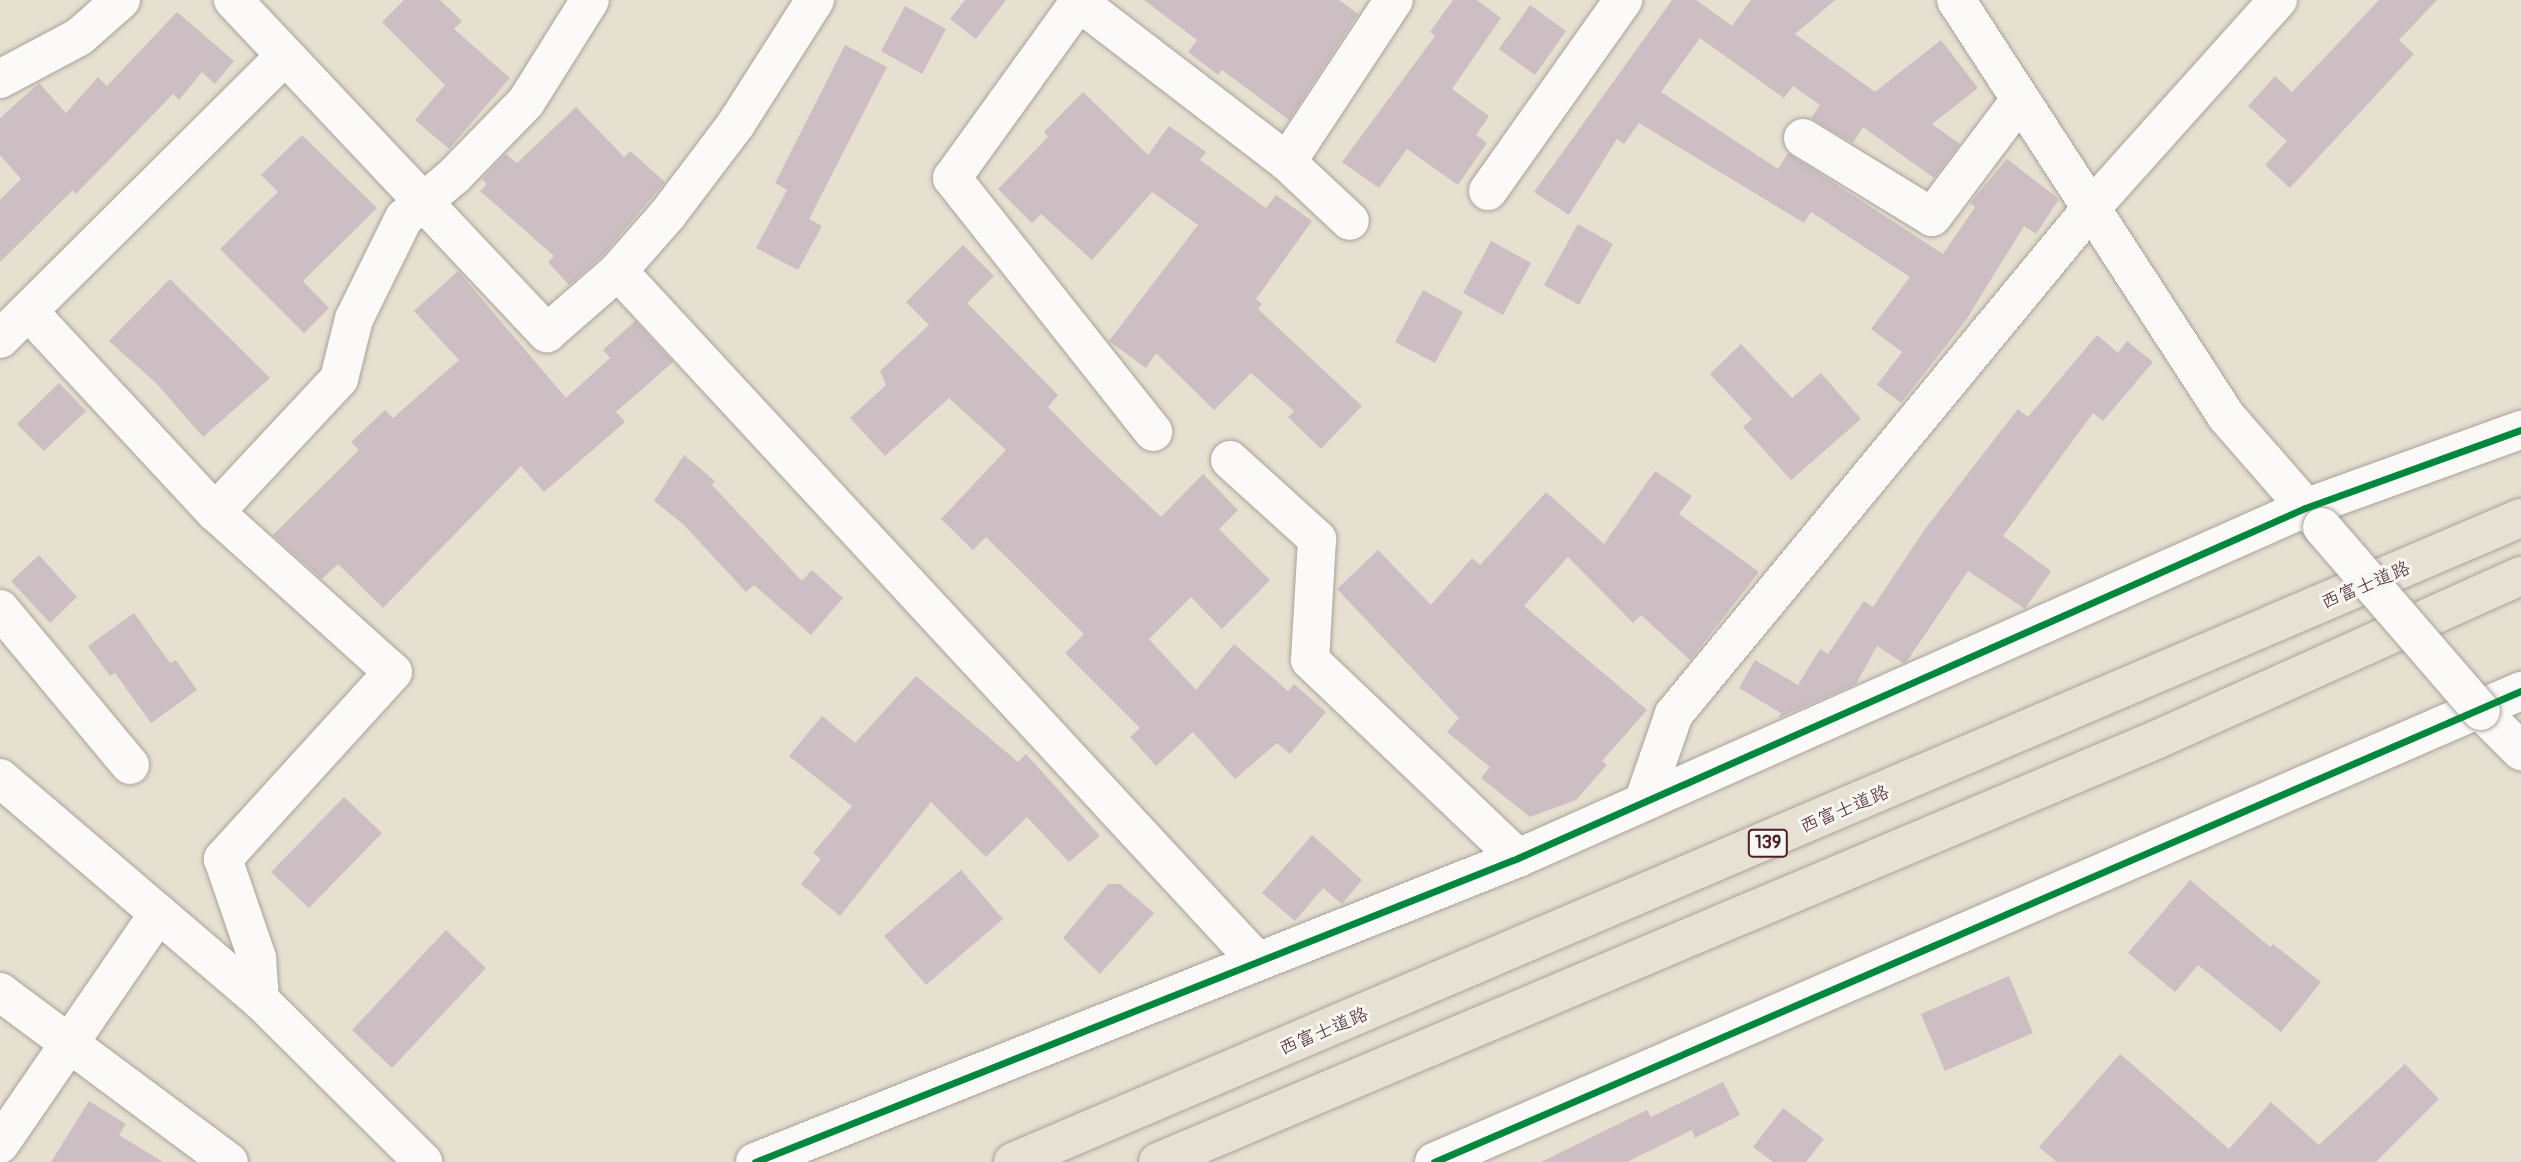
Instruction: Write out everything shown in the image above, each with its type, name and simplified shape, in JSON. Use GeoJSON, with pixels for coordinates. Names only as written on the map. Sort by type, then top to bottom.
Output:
{"type":"FeatureCollection","features":[{"type":"Feature","properties":{"kind":"highway","name":"西富士道路"},"geometry":{"type":"LineString","coordinates":[[1013,1162],[2521,518]]}},
{"type":"Feature","properties":{"kind":"highway"},"geometry":{"type":"LineString","coordinates":[[1158,1162],[2158,739],[2521,576]]}},
{"type":"Feature","properties":{"kind":"street"},"geometry":{"type":"LineString","coordinates":[[0,79],[79,37],[121,0]]}},
{"type":"Feature","properties":{"kind":"street"},"geometry":{"type":"LineString","coordinates":[[233,0],[283,58],[547,333],[618,271],[668,215],[736,124],[815,0]]}},
{"type":"Feature","properties":{"kind":"street"},"geometry":{"type":"LineString","coordinates":[[215,512],[339,379],[354,320],[404,218],[526,102],[590,0]]}},
{"type":"Feature","properties":{"kind":"street"},"geometry":{"type":"LineString","coordinates":[[1287,162],[1394,0]]}},
{"type":"Feature","properties":{"kind":"street"},"geometry":{"type":"LineString","coordinates":[[1488,191],[1623,0]]}},
{"type":"Feature","properties":{"kind":"street"},"geometry":{"type":"LineString","coordinates":[[1956,0],[2020,101],[2093,206],[2226,416],[2481,711],[2521,751]]}},
{"type":"Feature","properties":{"kind":"street"},"geometry":{"type":"LineString","coordinates":[[1644,800],[1674,713],[2093,206],[2278,0]]}},
{"type":"Feature","properties":{"kind":"street"},"geometry":{"type":"LineString","coordinates":[[1153,432],[952,178],[1078,1],[1287,162],[1350,221]]}},
{"type":"Feature","properties":{"kind":"street"},"geometry":{"type":"LineString","coordinates":[[0,339],[30,313],[283,58]]}},
{"type":"Feature","properties":{"kind":"street"},"geometry":{"type":"LineString","coordinates":[[1803,138],[1932,217],[2020,101]]}},
{"type":"Feature","properties":{"kind":"street"},"geometry":{"type":"LineString","coordinates":[[618,271],[1256,960]]}},
{"type":"Feature","properties":{"kind":"street"},"geometry":{"type":"LineString","coordinates":[[30,313],[215,512],[393,672],[223,859],[257,958],[260,1000]]}},
{"type":"Feature","properties":{"kind":"street"},"geometry":{"type":"LineString","coordinates":[[755,1162],[1256,960],[1518,858],[1644,800],[2521,430]]}},
{"type":"Feature","properties":{"kind":"street"},"geometry":{"type":"LineString","coordinates":[[1230,460],[1317,539],[1310,660],[1518,858]]}},
{"type":"Feature","properties":{"kind":"street"},"geometry":{"type":"LineString","coordinates":[[0,608],[130,765]]}},
{"type":"Feature","properties":{"kind":"street"},"geometry":{"type":"LineString","coordinates":[[1434,1162],[2481,711],[2521,691]]}},
{"type":"Feature","properties":{"kind":"street"},"geometry":{"type":"LineString","coordinates":[[0,778],[260,1000],[424,1162]]}},
{"type":"Feature","properties":{"kind":"street"},"geometry":{"type":"LineString","coordinates":[[0,1144],[67,1042],[159,913]]}},
{"type":"Feature","properties":{"kind":"street"},"geometry":{"type":"LineString","coordinates":[[0,992],[229,1162]]}},
{"type":"Feature","properties":{"kind":"building"},"geometry":{"type":"Polygon","coordinates":[[[404,0],[440,0],[462,21],[454,29],[510,78],[449,149],[415,120],[445,85],[382,22],[404,0]]]}},
{"type":"Feature","properties":{"kind":"building"},"geometry":{"type":"Polygon","coordinates":[[[965,0],[1006,0],[976,39],[950,19],[965,0]]]}},
{"type":"Feature","properties":{"kind":"building"},"geometry":{"type":"Polygon","coordinates":[[[1144,0],[1339,0],[1358,14],[1289,120],[1222,70],[1218,75],[1188,52],[1197,40],[1144,0]]]}},
{"type":"Feature","properties":{"kind":"building"},"geometry":{"type":"Polygon","coordinates":[[[1453,0],[1477,0],[1501,18],[1452,89],[1489,116],[1476,135],[1487,143],[1458,185],[1407,149],[1379,188],[1342,162],[1435,36],[1430,32],[1453,0]]]}},
{"type":"Feature","properties":{"kind":"building"},"geometry":{"type":"Polygon","coordinates":[[[1672,0],[1696,0],[1732,26],[1751,0],[1835,0],[1795,34],[1875,92],[1941,40],[1978,88],[1932,124],[1960,144],[1934,178],[1863,127],[1853,143],[1811,118],[1820,105],[1793,86],[1784,98],[1700,38],[1661,92],[1778,169],[1788,153],[1943,254],[1975,207],[1970,203],[2007,159],[2059,199],[2036,234],[2024,226],[1966,320],[1901,403],[1877,385],[1902,352],[1871,329],[1910,277],[1811,212],[1804,223],[1639,123],[1624,144],[1617,139],[1569,215],[1534,192],[1672,0]]]}},
{"type":"Feature","properties":{"kind":"building"},"geometry":{"type":"Polygon","coordinates":[[[2379,0],[2437,0],[2399,40],[2414,54],[2290,188],[2265,165],[2287,141],[2248,106],[2275,76],[2292,92],[2379,0]]]}},
{"type":"Feature","properties":{"kind":"building"},"geometry":{"type":"Polygon","coordinates":[[[1530,5],[1566,31],[1535,75],[1499,49],[1530,5]]]}},
{"type":"Feature","properties":{"kind":"building"},"geometry":{"type":"Polygon","coordinates":[[[905,6],[946,29],[922,74],[881,51],[905,6]]]}},
{"type":"Feature","properties":{"kind":"building"},"geometry":{"type":"Polygon","coordinates":[[[177,12],[234,61],[215,84],[202,72],[179,100],[173,94],[76,194],[73,190],[0,262],[0,200],[21,179],[0,155],[0,118],[39,83],[66,113],[98,77],[107,86],[177,12]]]}},
{"type":"Feature","properties":{"kind":"building"},"geometry":{"type":"Polygon","coordinates":[[[845,45],[887,67],[809,219],[822,226],[798,270],[756,248],[787,190],[775,183],[845,45]]]}},
{"type":"Feature","properties":{"kind":"building"},"geometry":{"type":"Polygon","coordinates":[[[1083,92],[1148,155],[1169,126],[1206,152],[1200,160],[1266,208],[1276,195],[1312,221],[1256,299],[1262,304],[1258,309],[1362,406],[1321,449],[1288,417],[1294,411],[1251,373],[1214,410],[1156,353],[1146,368],[1109,341],[1198,225],[1152,192],[1092,260],[1041,214],[1032,223],[998,189],[1048,137],[1044,132],[1083,92]]]}},
{"type":"Feature","properties":{"kind":"building"},"geometry":{"type":"Polygon","coordinates":[[[576,107],[624,157],[630,151],[665,182],[603,255],[569,285],[548,262],[554,256],[480,191],[487,184],[482,179],[506,154],[517,163],[576,107]]]}},
{"type":"Feature","properties":{"kind":"building"},"geometry":{"type":"Polygon","coordinates":[[[302,135],[377,208],[303,281],[329,308],[304,333],[220,249],[278,192],[261,175],[302,135]]]}},
{"type":"Feature","properties":{"kind":"building"},"geometry":{"type":"Polygon","coordinates":[[[1578,224],[1613,244],[1579,305],[1544,285],[1578,224]]]}},
{"type":"Feature","properties":{"kind":"building"},"geometry":{"type":"Polygon","coordinates":[[[1491,241],[1531,263],[1503,315],[1463,293],[1491,241]]]}},
{"type":"Feature","properties":{"kind":"building"},"geometry":{"type":"Polygon","coordinates":[[[963,245],[994,276],[967,303],[1058,395],[1048,407],[1092,452],[1161,517],[1203,474],[1238,510],[1219,529],[1270,580],[1222,629],[1191,597],[1149,639],[1196,690],[1234,644],[1288,691],[1294,684],[1326,712],[1290,754],[1277,743],[1235,779],[1193,732],[1156,766],[1130,737],[1140,728],[1065,653],[1084,634],[986,537],[973,550],[941,519],[1006,450],[949,398],[885,456],[850,418],[886,385],[880,371],[929,325],[906,302],[963,245]]]}},
{"type":"Feature","properties":{"kind":"building"},"geometry":{"type":"Polygon","coordinates":[[[458,271],[566,398],[610,358],[603,350],[635,321],[673,362],[616,412],[625,422],[544,492],[521,466],[383,608],[338,564],[322,579],[273,535],[359,450],[351,442],[385,410],[393,418],[459,360],[414,311],[458,271]]]}},
{"type":"Feature","properties":{"kind":"building"},"geometry":{"type":"Polygon","coordinates":[[[170,279],[270,378],[203,437],[156,383],[109,341],[170,279]]]}},
{"type":"Feature","properties":{"kind":"building"},"geometry":{"type":"Polygon","coordinates":[[[1423,290],[1463,312],[1435,363],[1395,342],[1423,290]]]}},
{"type":"Feature","properties":{"kind":"building"},"geometry":{"type":"Polygon","coordinates":[[[2097,335],[2118,353],[2127,341],[2153,362],[2103,421],[2093,413],[2003,536],[2051,571],[2025,609],[1968,571],[1907,661],[1903,663],[1877,646],[1856,684],[1778,718],[1781,713],[1739,688],[1755,660],[1798,685],[1820,649],[1828,654],[1864,601],[1873,607],[1925,529],[2018,409],[2028,417],[2097,335]]]}},
{"type":"Feature","properties":{"kind":"building"},"geometry":{"type":"Polygon","coordinates":[[[1741,344],[1792,398],[1821,373],[1861,419],[1791,480],[1743,427],[1752,419],[1710,374],[1741,344]]]}},
{"type":"Feature","properties":{"kind":"building"},"geometry":{"type":"Polygon","coordinates":[[[59,383],[86,411],[44,451],[17,424],[59,383]]]}},
{"type":"Feature","properties":{"kind":"building"},"geometry":{"type":"Polygon","coordinates":[[[684,455],[715,481],[712,485],[802,581],[812,570],[843,598],[811,635],[754,585],[746,592],[683,524],[654,501],[684,455]]]}},
{"type":"Feature","properties":{"kind":"building"},"geometry":{"type":"Polygon","coordinates":[[[1655,471],[1692,496],[1679,514],[1759,572],[1690,660],[1641,615],[1633,623],[1568,557],[1524,606],[1647,710],[1602,761],[1607,765],[1576,800],[1530,817],[1481,778],[1490,767],[1447,732],[1459,718],[1337,589],[1378,550],[1431,605],[1472,558],[1480,565],[1546,492],[1604,544],[1655,471]]]}},
{"type":"Feature","properties":{"kind":"building"},"geometry":{"type":"Polygon","coordinates":[[[39,555],[77,597],[50,623],[11,581],[39,555]]]}},
{"type":"Feature","properties":{"kind":"building"},"geometry":{"type":"Polygon","coordinates":[[[134,613],[170,663],[176,660],[197,690],[151,723],[115,673],[110,676],[88,646],[134,613]]]}},
{"type":"Feature","properties":{"kind":"building"},"geometry":{"type":"Polygon","coordinates":[[[916,676],[1018,762],[1026,754],[1100,836],[1069,862],[1027,817],[986,857],[931,802],[840,916],[801,884],[821,859],[813,853],[852,806],[789,756],[822,716],[855,743],[916,676]]]}},
{"type":"Feature","properties":{"kind":"building"},"geometry":{"type":"Polygon","coordinates":[[[344,797],[382,833],[309,908],[271,872],[344,797]]]}},
{"type":"Feature","properties":{"kind":"building"},"geometry":{"type":"Polygon","coordinates":[[[1312,835],[1362,880],[1342,904],[1323,888],[1295,921],[1262,893],[1312,835]]]}},
{"type":"Feature","properties":{"kind":"building"},"geometry":{"type":"Polygon","coordinates":[[[961,870],[1003,919],[926,985],[884,936],[961,870]]]}},
{"type":"Feature","properties":{"kind":"building"},"geometry":{"type":"Polygon","coordinates":[[[2190,880],[2270,947],[2273,944],[2321,982],[2281,1032],[2198,965],[2175,992],[2128,953],[2190,880]]]}},
{"type":"Feature","properties":{"kind":"building"},"geometry":{"type":"Polygon","coordinates":[[[1108,884],[1120,884],[1154,913],[1100,974],[1063,938],[1108,884]]]}},
{"type":"Feature","properties":{"kind":"building"},"geometry":{"type":"Polygon","coordinates":[[[446,930],[486,968],[392,1068],[352,1030],[446,930]]]}},
{"type":"Feature","properties":{"kind":"building"},"geometry":{"type":"Polygon","coordinates":[[[2009,976],[2033,1033],[1945,1071],[1921,1014],[2009,976]]]}},
{"type":"Feature","properties":{"kind":"building"},"geometry":{"type":"Polygon","coordinates":[[[2120,1054],[2229,1149],[2271,1102],[2319,1145],[2405,1064],[2439,1099],[2376,1162],[2057,1162],[2039,1147],[2120,1054]]]}},
{"type":"Feature","properties":{"kind":"building"},"geometry":{"type":"Polygon","coordinates":[[[1723,1082],[1740,1115],[1695,1138],[1692,1130],[1627,1162],[1541,1162],[1647,1110],[1651,1117],[1723,1082]]]}},
{"type":"Feature","properties":{"kind":"building"},"geometry":{"type":"Polygon","coordinates":[[[89,1101],[126,1124],[119,1135],[163,1162],[51,1162],[89,1101]]]}},
{"type":"Feature","properties":{"kind":"building"},"geometry":{"type":"Polygon","coordinates":[[[1783,1108],[1824,1139],[1806,1162],[1773,1162],[1753,1147],[1783,1108]]]}},
{"type":"Feature","properties":{"kind":"cycle path"},"geometry":{"type":"LineString","coordinates":[[755,1162],[1518,858],[2305,508],[2521,430]]}},
{"type":"Feature","properties":{"kind":"cycle path"},"geometry":{"type":"LineString","coordinates":[[1434,1162],[2521,691]]}}]}
